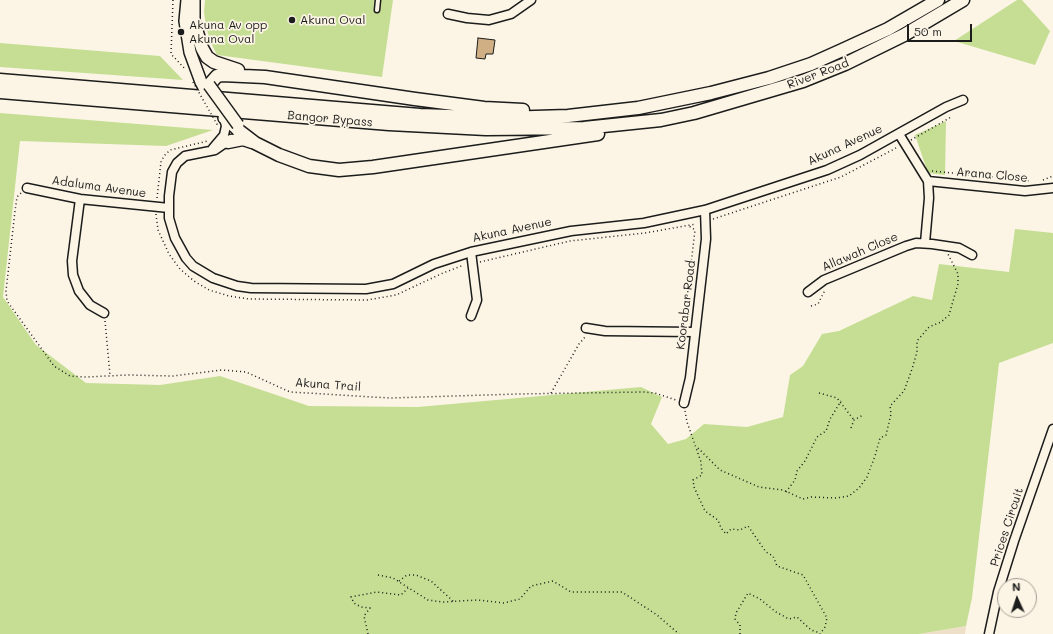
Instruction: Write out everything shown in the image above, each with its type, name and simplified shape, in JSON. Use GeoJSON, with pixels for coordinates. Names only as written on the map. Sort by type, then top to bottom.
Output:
{"type":"FeatureCollection","features":[{"type":"Feature","properties":{"kind":"main road"},"geometry":{"type":"LineString","coordinates":[[187,0],[185,21],[187,39],[205,85],[229,125],[270,152],[297,162],[330,170],[349,170],[619,131],[661,120]]}},
{"type":"Feature","properties":{"kind":"main road"},"geometry":{"type":"LineString","coordinates":[[194,0],[194,23],[205,85],[229,125]]}},
{"type":"Feature","properties":{"kind":"main road","name":"River Road"},"geometry":{"type":"LineString","coordinates":[[638,108],[747,84],[811,64],[888,29],[938,0]]}},
{"type":"Feature","properties":{"kind":"main road","name":"River Road"},"geometry":{"type":"LineString","coordinates":[[661,120],[732,104],[803,81],[845,64],[904,35],[963,0]]}},
{"type":"Feature","properties":{"kind":"main road"},"geometry":{"type":"LineString","coordinates":[[194,23],[202,48],[210,60],[225,67],[266,76],[484,108],[530,110],[638,108]]}},
{"type":"Feature","properties":{"kind":"main road"},"geometry":{"type":"LineString","coordinates":[[205,85],[217,76],[225,74],[266,76]]}},
{"type":"Feature","properties":{"kind":"main road","name":"Bangor Bypass"},"geometry":{"type":"LineString","coordinates":[[0,80],[435,116],[535,118],[638,108]]}},
{"type":"Feature","properties":{"kind":"main road","name":"Bangor Bypass"},"geometry":{"type":"LineString","coordinates":[[0,92],[389,124],[486,129],[584,128],[661,120]]}},
{"type":"Feature","properties":{"kind":"main road"},"geometry":{"type":"LineString","coordinates":[[228,142],[243,139],[255,143]]}},
{"type":"Feature","properties":{"kind":"street"},"geometry":{"type":"LineString","coordinates":[[448,14],[467,18],[489,20],[511,14],[531,0]]}},
{"type":"Feature","properties":{"kind":"street","name":"Akuna Avenue"},"geometry":{"type":"LineString","coordinates":[[229,125],[228,142],[219,149],[185,156],[175,166],[170,179],[169,208],[171,228],[186,258],[198,269],[213,278],[236,286],[266,288],[366,289],[393,284],[434,264],[470,252],[571,231],[650,222],[705,210],[827,170],[860,155],[946,107],[963,100]]}},
{"type":"Feature","properties":{"kind":"street","name":"Akuna Avenue"},"geometry":{"type":"LineString","coordinates":[[203,153],[217,144],[229,125]]}},
{"type":"Feature","properties":{"kind":"street"},"geometry":{"type":"LineString","coordinates":[[899,134],[928,181],[929,198],[925,243]]}},
{"type":"Feature","properties":{"kind":"street","name":"Arana Close"},"geometry":{"type":"LineString","coordinates":[[928,181],[1025,191],[1053,188]]}},
{"type":"Feature","properties":{"kind":"street","name":"Adaluma Avenue"},"geometry":{"type":"LineString","coordinates":[[26,188],[80,199],[169,208]]}},
{"type":"Feature","properties":{"kind":"street"},"geometry":{"type":"LineString","coordinates":[[80,199],[72,261],[73,276],[79,291],[90,305],[104,313]]}},
{"type":"Feature","properties":{"kind":"street","name":"Koorabar Road"},"geometry":{"type":"LineString","coordinates":[[684,403],[690,378],[694,332],[706,239],[705,210]]}},
{"type":"Feature","properties":{"kind":"street","name":"Allawah Close"},"geometry":{"type":"LineString","coordinates":[[808,292],[824,280],[892,250],[906,246],[925,243],[948,246],[959,248],[972,255]]}},
{"type":"Feature","properties":{"kind":"street"},"geometry":{"type":"LineString","coordinates":[[470,252],[477,300],[471,316]]}},
{"type":"Feature","properties":{"kind":"street"},"geometry":{"type":"LineString","coordinates":[[589,328],[694,332]]}},
{"type":"Feature","properties":{"kind":"street","name":"Prices Circuit"},"geometry":{"type":"LineString","coordinates":[[989,634],[998,592],[1053,429]]}},
{"type":"Feature","properties":{"kind":"lane"},"geometry":{"type":"LineString","coordinates":[[377,10],[378,0]]}},
{"type":"Feature","properties":{"kind":"path"},"geometry":{"type":"LineString","coordinates":[[173,0],[171,54],[188,73]]}},
{"type":"Feature","properties":{"kind":"path"},"geometry":{"type":"LineString","coordinates":[[205,85],[229,125]]}},
{"type":"Feature","properties":{"kind":"path"},"geometry":{"type":"LineString","coordinates":[[912,139],[916,146]]}},
{"type":"Feature","properties":{"kind":"path"},"geometry":{"type":"LineString","coordinates":[[928,165],[932,172],[1020,181],[1036,181],[1053,176]]}},
{"type":"Feature","properties":{"kind":"path","name":"Akuna Trail"},"geometry":{"type":"LineString","coordinates":[[26,188],[17,197],[6,291],[7,301],[54,366],[70,376],[173,376],[222,370],[246,372],[290,392],[390,398],[644,392],[655,393],[684,403]]}},
{"type":"Feature","properties":{"kind":"path"},"geometry":{"type":"LineString","coordinates":[[683,332],[695,230],[689,226]]}},
{"type":"Feature","properties":{"kind":"path"},"geometry":{"type":"LineString","coordinates":[[697,446],[720,470],[759,487],[786,492],[803,499],[811,497],[836,498],[850,496],[859,488],[866,477],[875,456],[880,438],[886,435],[891,414],[890,406],[904,391],[917,352],[917,341],[929,327],[941,322],[949,314],[958,284],[958,274],[948,255],[948,246]]}},
{"type":"Feature","properties":{"kind":"path"},"geometry":{"type":"LineString","coordinates":[[104,313],[110,376]]}},
{"type":"Feature","properties":{"kind":"path"},"geometry":{"type":"LineString","coordinates":[[551,393],[589,328]]}},
{"type":"Feature","properties":{"kind":"path"},"geometry":{"type":"LineString","coordinates":[[819,392],[837,398],[841,401],[848,415],[854,420]]}},
{"type":"Feature","properties":{"kind":"path"},"geometry":{"type":"LineString","coordinates":[[786,492],[795,480],[797,471],[805,461],[817,437],[826,431],[830,419],[841,401]]}},
{"type":"Feature","properties":{"kind":"path"},"geometry":{"type":"LineString","coordinates":[[684,403],[687,422],[697,446],[701,462],[702,474],[693,480],[694,487],[705,511],[718,520],[721,528],[726,534],[731,530],[740,530],[748,526],[766,552],[773,556],[777,566],[803,575],[827,618],[825,627],[820,634],[811,630],[798,617],[789,619],[776,612],[760,599],[748,593],[736,613],[735,618],[740,625],[740,634]]}},
{"type":"Feature","properties":{"kind":"path"},"geometry":{"type":"LineString","coordinates":[[851,428],[854,420],[863,415]]}},
{"type":"Feature","properties":{"kind":"path"},"geometry":{"type":"LineString","coordinates":[[378,575],[393,578],[428,600],[454,602],[478,600],[509,602],[520,600],[532,586],[553,581],[572,592],[622,592],[650,611],[679,634]]}},
{"type":"Feature","properties":{"kind":"path"},"geometry":{"type":"LineString","coordinates":[[399,582],[407,575],[416,575],[431,582],[454,602]]}},
{"type":"Feature","properties":{"kind":"path"},"geometry":{"type":"LineString","coordinates":[[368,634],[364,616],[370,608],[354,603],[351,597],[377,592],[401,595],[408,588]]}},
{"type":"Feature","properties":{"kind":"shaded area"},"geometry":{"type":"Polygon","coordinates":[[[966,626],[965,634],[919,634],[966,626]]]}},
{"type":"Feature","properties":{"kind":"green space"},"geometry":{"type":"Polygon","coordinates":[[[205,0],[393,0],[382,77],[217,55],[210,41],[206,26],[204,12],[205,0]]]}},
{"type":"Feature","properties":{"kind":"green space"},"geometry":{"type":"Polygon","coordinates":[[[1017,0],[1022,0],[1050,31],[1035,65],[954,41],[1017,0]]]}},
{"type":"Feature","properties":{"kind":"green space"},"geometry":{"type":"Polygon","coordinates":[[[0,43],[160,56],[183,80],[0,67],[0,43]]]}},
{"type":"Feature","properties":{"kind":"green space"},"geometry":{"type":"Polygon","coordinates":[[[0,113],[213,130],[166,146],[20,141],[3,297],[36,345],[86,383],[160,385],[220,376],[309,406],[418,407],[641,387],[662,397],[651,424],[668,444],[686,439],[704,424],[747,427],[783,417],[790,375],[803,366],[822,334],[839,331],[913,296],[932,300],[939,264],[1009,272],[1015,229],[1053,233],[1053,343],[999,363],[972,598],[966,626],[919,634],[0,634],[0,113]]]}},
{"type":"Feature","properties":{"kind":"green space"},"geometry":{"type":"Polygon","coordinates":[[[946,121],[945,175],[928,173],[915,135],[946,121]]]}},
{"type":"Feature","properties":{"kind":"building"},"geometry":{"type":"Polygon","coordinates":[[[478,38],[495,40],[493,54],[486,54],[485,59],[476,58],[478,38]]]}},
{"type":"Feature","properties":{"kind":"place","name":"Akuna Oval"},"geometry":{"type":"Point","coordinates":[292,20]}},
{"type":"Feature","properties":{"kind":"place","name":"Akuna Av opp Akuna Oval"},"geometry":{"type":"Point","coordinates":[181,32]}}]}
